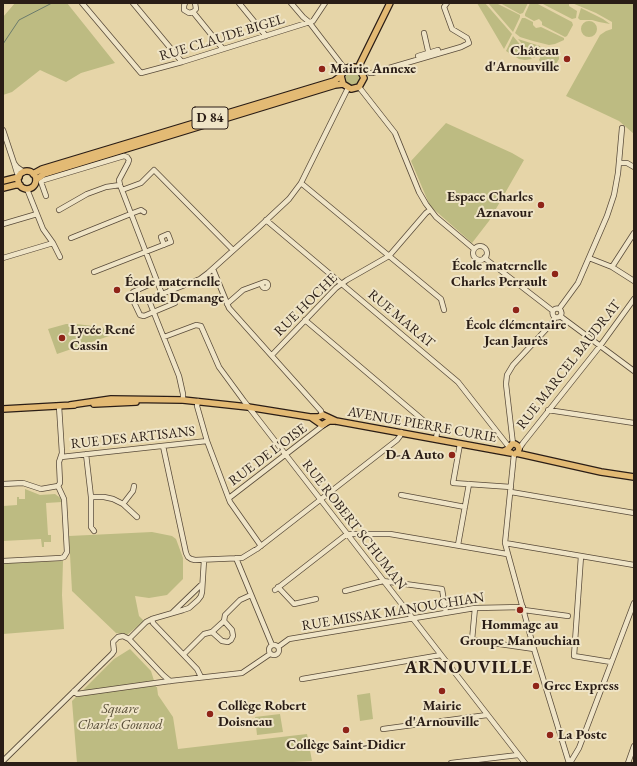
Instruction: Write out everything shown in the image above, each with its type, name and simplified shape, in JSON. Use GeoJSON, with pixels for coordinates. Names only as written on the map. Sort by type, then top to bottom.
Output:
{"type":"FeatureCollection","features":[{"type":"Feature","properties":{"kind":"main road"},"geometry":{"type":"LineString","coordinates":[[358,68],[390,3]]}},
{"type":"Feature","properties":{"kind":"main road"},"geometry":{"type":"LineString","coordinates":[[350,67],[358,68],[363,75],[363,81],[360,87],[354,89],[345,86],[341,76],[345,69],[350,67]]}},
{"type":"Feature","properties":{"kind":"main road","name":"D 84"},"geometry":{"type":"LineString","coordinates":[[27,189],[34,185],[34,177],[42,169],[334,81],[341,76]]}},
{"type":"Feature","properties":{"kind":"main road","name":"D 84"},"geometry":{"type":"LineString","coordinates":[[34,177],[335,85],[345,86]]}},
{"type":"Feature","properties":{"kind":"main road"},"geometry":{"type":"LineString","coordinates":[[3,181],[29,172],[34,177]]}},
{"type":"Feature","properties":{"kind":"main road"},"geometry":{"type":"LineString","coordinates":[[20,185],[21,175]]}},
{"type":"Feature","properties":{"kind":"main road"},"geometry":{"type":"LineString","coordinates":[[3,188],[20,185],[27,189]]}},
{"type":"Feature","properties":{"kind":"main road","name":"AVENUE PIERRE CURIE"},"geometry":{"type":"LineString","coordinates":[[3,409],[164,400],[198,401],[310,417],[322,421],[336,421],[460,444],[513,449]]}},
{"type":"Feature","properties":{"kind":"main road"},"geometry":{"type":"LineString","coordinates":[[513,449],[526,456],[601,472],[634,477]]}},
{"type":"Feature","properties":{"kind":"street","name":"RUE CLAUDE BIGEL"},"geometry":{"type":"LineString","coordinates":[[82,3],[141,73],[182,62],[309,22]]}},
{"type":"Feature","properties":{"kind":"street"},"geometry":{"type":"LineString","coordinates":[[133,3],[182,62]]}},
{"type":"Feature","properties":{"kind":"street"},"geometry":{"type":"LineString","coordinates":[[185,3],[184,8],[186,12],[193,12]]}},
{"type":"Feature","properties":{"kind":"street"},"geometry":{"type":"LineString","coordinates":[[193,12],[196,7],[195,3]]}},
{"type":"Feature","properties":{"kind":"street"},"geometry":{"type":"LineString","coordinates":[[239,3],[266,36]]}},
{"type":"Feature","properties":{"kind":"street"},"geometry":{"type":"LineString","coordinates":[[291,3],[303,18],[309,22],[345,69]]}},
{"type":"Feature","properties":{"kind":"street"},"geometry":{"type":"LineString","coordinates":[[309,22],[313,21],[325,3]]}},
{"type":"Feature","properties":{"kind":"street"},"geometry":{"type":"LineString","coordinates":[[363,75],[429,54],[461,47],[469,42],[466,38],[452,29],[444,7],[447,3]]}},
{"type":"Feature","properties":{"kind":"street"},"geometry":{"type":"LineString","coordinates":[[193,12],[223,49]]}},
{"type":"Feature","properties":{"kind":"street"},"geometry":{"type":"LineString","coordinates":[[424,33],[429,54]]}},
{"type":"Feature","properties":{"kind":"street"},"geometry":{"type":"LineString","coordinates":[[183,400],[179,376],[153,312],[150,300],[170,290],[200,279],[213,269],[289,199],[301,183],[345,86]]}},
{"type":"Feature","properties":{"kind":"street"},"geometry":{"type":"LineString","coordinates":[[360,87],[395,133],[423,200],[430,210],[474,249]]}},
{"type":"Feature","properties":{"kind":"street"},"geometry":{"type":"LineString","coordinates":[[570,763],[534,649],[505,543],[511,490],[513,449],[506,384],[507,375],[513,365],[561,313],[560,309],[578,283],[590,258],[614,195],[620,163],[622,128]]}},
{"type":"Feature","properties":{"kind":"street"},"geometry":{"type":"LineString","coordinates":[[3,130],[14,163],[18,167],[21,175]]}},
{"type":"Feature","properties":{"kind":"street"},"geometry":{"type":"LineString","coordinates":[[46,196],[41,182],[44,180],[124,156],[127,157],[129,160],[119,180],[120,185],[162,294]]}},
{"type":"Feature","properties":{"kind":"street"},"geometry":{"type":"LineString","coordinates":[[620,163],[627,163],[634,167]]}},
{"type":"Feature","properties":{"kind":"street"},"geometry":{"type":"LineString","coordinates":[[122,190],[141,183],[154,170],[233,250]]}},
{"type":"Feature","properties":{"kind":"street"},"geometry":{"type":"LineString","coordinates":[[301,183],[441,299],[444,310]]}},
{"type":"Feature","properties":{"kind":"street"},"geometry":{"type":"LineString","coordinates":[[59,210],[87,194],[106,187],[120,185]]}},
{"type":"Feature","properties":{"kind":"street"},"geometry":{"type":"LineString","coordinates":[[27,189],[43,229],[53,243],[60,257]]}},
{"type":"Feature","properties":{"kind":"street"},"geometry":{"type":"LineString","coordinates":[[71,238],[141,210],[144,212]]}},
{"type":"Feature","properties":{"kind":"street","name":"RUE HOCHE"},"geometry":{"type":"LineString","coordinates":[[272,355],[341,284],[389,256],[430,210]]}},
{"type":"Feature","properties":{"kind":"street"},"geometry":{"type":"LineString","coordinates":[[3,224],[37,214]]}},
{"type":"Feature","properties":{"kind":"street","name":"RUE MARAT"},"geometry":{"type":"LineString","coordinates":[[266,220],[458,382],[513,449]]}},
{"type":"Feature","properties":{"kind":"street"},"geometry":{"type":"LineString","coordinates":[[612,267],[634,232]]}},
{"type":"Feature","properties":{"kind":"street"},"geometry":{"type":"LineString","coordinates":[[3,258],[53,243]]}},
{"type":"Feature","properties":{"kind":"street"},"geometry":{"type":"LineString","coordinates":[[94,272],[164,245]]}},
{"type":"Feature","properties":{"kind":"street"},"geometry":{"type":"LineString","coordinates":[[474,249],[480,247],[484,248],[486,253],[485,257]]}},
{"type":"Feature","properties":{"kind":"street"},"geometry":{"type":"LineString","coordinates":[[474,249],[473,255],[476,258],[480,260],[485,257]]}},
{"type":"Feature","properties":{"kind":"street"},"geometry":{"type":"LineString","coordinates":[[485,257],[553,311],[552,314],[634,371]]}},
{"type":"Feature","properties":{"kind":"street"},"geometry":{"type":"LineString","coordinates":[[590,258],[612,267],[634,281]]}},
{"type":"Feature","properties":{"kind":"street"},"geometry":{"type":"LineString","coordinates":[[213,269],[227,304],[321,411],[322,421]]}},
{"type":"Feature","properties":{"kind":"street"},"geometry":{"type":"LineString","coordinates":[[157,281],[133,292],[131,296],[140,315],[144,316],[175,303],[170,290]]}},
{"type":"Feature","properties":{"kind":"street"},"geometry":{"type":"LineString","coordinates":[[227,304],[242,290],[262,283]]}},
{"type":"Feature","properties":{"kind":"street","name":"RUE MARCEL BAUDRAT"},"geometry":{"type":"LineString","coordinates":[[513,449],[548,410],[600,346],[634,299]]}},
{"type":"Feature","properties":{"kind":"street"},"geometry":{"type":"LineString","coordinates":[[553,311],[557,308],[560,309]]}},
{"type":"Feature","properties":{"kind":"street"},"geometry":{"type":"LineString","coordinates":[[305,320],[436,432],[436,439]]}},
{"type":"Feature","properties":{"kind":"street","name":"RUE ROBERT SCHUMAN"},"geometry":{"type":"LineString","coordinates":[[164,337],[196,325],[201,326],[219,367],[248,407],[524,763]]}},
{"type":"Feature","properties":{"kind":"street"},"geometry":{"type":"LineString","coordinates":[[198,401],[197,406],[207,441],[229,498],[258,548]]}},
{"type":"Feature","properties":{"kind":"street"},"geometry":{"type":"LineString","coordinates":[[3,561],[61,558],[64,557],[67,552],[64,499],[58,486],[60,483],[59,462],[61,457],[59,406]]}},
{"type":"Feature","properties":{"kind":"street"},"geometry":{"type":"LineString","coordinates":[[548,410],[634,423]]}},
{"type":"Feature","properties":{"kind":"street","name":"RUE DE L'OISE"},"geometry":{"type":"LineString","coordinates":[[229,498],[286,455],[322,421]]}},
{"type":"Feature","properties":{"kind":"street"},"geometry":{"type":"LineString","coordinates":[[163,446],[186,554],[190,559],[204,560],[245,557],[397,440],[401,432]]}},
{"type":"Feature","properties":{"kind":"street","name":"RUE DES ARTISANS"},"geometry":{"type":"LineString","coordinates":[[61,457],[207,441]]}},
{"type":"Feature","properties":{"kind":"street"},"geometry":{"type":"LineString","coordinates":[[460,444],[453,483],[511,490],[634,513]]}},
{"type":"Feature","properties":{"kind":"street"},"geometry":{"type":"LineString","coordinates":[[86,454],[91,497],[91,527],[94,531]]}},
{"type":"Feature","properties":{"kind":"street"},"geometry":{"type":"LineString","coordinates":[[3,484],[23,483],[41,489],[58,486]]}},
{"type":"Feature","properties":{"kind":"street"},"geometry":{"type":"LineString","coordinates":[[458,545],[469,484]]}},
{"type":"Feature","properties":{"kind":"street"},"geometry":{"type":"LineString","coordinates":[[123,504],[133,491],[134,486]]}},
{"type":"Feature","properties":{"kind":"street"},"geometry":{"type":"LineString","coordinates":[[401,496],[465,507]]}},
{"type":"Feature","properties":{"kind":"street"},"geometry":{"type":"LineString","coordinates":[[91,497],[108,497],[123,504],[137,517]]}},
{"type":"Feature","properties":{"kind":"street"},"geometry":{"type":"LineString","coordinates":[[316,599],[294,604],[276,588],[347,534],[390,534],[507,554]]}},
{"type":"Feature","properties":{"kind":"street"},"geometry":{"type":"LineString","coordinates":[[505,543],[634,565]]}},
{"type":"Feature","properties":{"kind":"street"},"geometry":{"type":"LineString","coordinates":[[581,556],[574,656],[611,662]]}},
{"type":"Feature","properties":{"kind":"street"},"geometry":{"type":"LineString","coordinates":[[74,691],[77,694],[242,672],[270,654],[273,656],[276,655],[279,651],[278,647],[272,645],[236,558]]}},
{"type":"Feature","properties":{"kind":"street"},"geometry":{"type":"LineString","coordinates":[[129,639],[152,619],[189,608],[198,600],[201,596],[204,560]]}},
{"type":"Feature","properties":{"kind":"street"},"geometry":{"type":"LineString","coordinates":[[345,591],[383,581],[442,589],[446,613]]}},
{"type":"Feature","properties":{"kind":"street"},"geometry":{"type":"LineString","coordinates":[[173,613],[202,584]]}},
{"type":"Feature","properties":{"kind":"street"},"geometry":{"type":"LineString","coordinates":[[184,654],[204,634],[212,632],[224,621],[225,615],[240,600],[251,595]]}},
{"type":"Feature","properties":{"kind":"street"},"geometry":{"type":"LineString","coordinates":[[570,763],[579,748],[634,603]]}},
{"type":"Feature","properties":{"kind":"street"},"geometry":{"type":"LineString","coordinates":[[475,608],[472,640],[534,649]]}},
{"type":"Feature","properties":{"kind":"street","name":"RUE MISSAK MANOUCHIAN"},"geometry":{"type":"LineString","coordinates":[[278,647],[291,639],[475,608],[523,608],[568,616]]}},
{"type":"Feature","properties":{"kind":"street"},"geometry":{"type":"LineString","coordinates":[[152,619],[153,623],[198,669],[201,677]]}},
{"type":"Feature","properties":{"kind":"street"},"geometry":{"type":"LineString","coordinates":[[212,632],[222,641],[228,642],[231,640],[233,636],[232,630],[224,621]]}},
{"type":"Feature","properties":{"kind":"street"},"geometry":{"type":"LineString","coordinates":[[3,761],[112,654],[114,651],[113,642],[115,639],[122,636],[129,639],[170,681]]}},
{"type":"Feature","properties":{"kind":"street"},"geometry":{"type":"LineString","coordinates":[[270,654],[269,649],[272,645]]}},
{"type":"Feature","properties":{"kind":"street"},"geometry":{"type":"LineString","coordinates":[[302,680],[441,655]]}},
{"type":"Feature","properties":{"kind":"street"},"geometry":{"type":"LineString","coordinates":[[383,729],[488,715]]}},
{"type":"Feature","properties":{"kind":"street"},"geometry":{"type":"LineString","coordinates":[[628,763],[634,746]]}},
{"type":"Feature","properties":{"kind":"street"},"geometry":{"type":"LineString","coordinates":[[451,763],[518,755]]}},
{"type":"Feature","properties":{"kind":"green space"},"geometry":{"type":"Polygon","coordinates":[[[15,3],[67,3],[115,63],[81,73],[66,82],[40,70],[12,92],[3,95],[3,17],[15,3]]]}},
{"type":"Feature","properties":{"kind":"green space"},"geometry":{"type":"Polygon","coordinates":[[[477,3],[485,3],[512,34],[504,49],[477,3]]]}},
{"type":"Feature","properties":{"kind":"green space"},"geometry":{"type":"Polygon","coordinates":[[[488,3],[496,3],[520,15],[513,32],[488,3]]]}},
{"type":"Feature","properties":{"kind":"green space"},"geometry":{"type":"Polygon","coordinates":[[[500,3],[528,3],[523,13],[520,14],[500,3]]]}},
{"type":"Feature","properties":{"kind":"green space"},"geometry":{"type":"Polygon","coordinates":[[[530,3],[536,3],[572,22],[573,25],[567,36],[565,37],[542,25],[542,22],[539,19],[534,21],[525,16],[530,3]]]}},
{"type":"Feature","properties":{"kind":"green space"},"geometry":{"type":"Polygon","coordinates":[[[541,3],[567,3],[577,11],[576,18],[572,19],[541,3]]]}},
{"type":"Feature","properties":{"kind":"green space"},"geometry":{"type":"Polygon","coordinates":[[[572,3],[634,3],[634,134],[619,121],[566,96],[600,35],[612,29],[612,22],[596,13],[572,3]]]}},
{"type":"Feature","properties":{"kind":"green space"},"geometry":{"type":"Polygon","coordinates":[[[581,8],[610,24],[592,20],[580,20],[578,18],[581,8]]]}},
{"type":"Feature","properties":{"kind":"green space"},"geometry":{"type":"Polygon","coordinates":[[[522,18],[533,22],[533,25],[536,28],[541,27],[564,38],[564,40],[549,45],[520,37],[515,33],[522,18]]]}},
{"type":"Feature","properties":{"kind":"green space"},"geometry":{"type":"Polygon","coordinates":[[[589,21],[596,26],[597,29],[592,36],[589,37],[582,32],[581,29],[586,22],[589,21]]]}},
{"type":"Feature","properties":{"kind":"green space"},"geometry":{"type":"Polygon","coordinates":[[[513,36],[532,59],[519,59],[506,51],[513,36]]]}},
{"type":"Feature","properties":{"kind":"green space"},"geometry":{"type":"Polygon","coordinates":[[[518,39],[540,46],[541,49],[534,58],[518,39]]]}},
{"type":"Feature","properties":{"kind":"green space"},"geometry":{"type":"Polygon","coordinates":[[[546,48],[553,48],[559,53],[559,59],[554,67],[549,68],[539,60],[546,48]]]}},
{"type":"Feature","properties":{"kind":"green space"},"geometry":{"type":"Polygon","coordinates":[[[353,70],[360,75],[361,78],[356,85],[353,86],[346,81],[345,78],[350,71],[353,70]]]}},
{"type":"Feature","properties":{"kind":"green space"},"geometry":{"type":"Polygon","coordinates":[[[446,123],[524,160],[489,221],[472,243],[430,206],[411,161],[446,123]]]}},
{"type":"Feature","properties":{"kind":"green space"},"geometry":{"type":"Polygon","coordinates":[[[66,324],[102,327],[112,335],[57,354],[48,329],[66,324]]]}},
{"type":"Feature","properties":{"kind":"green space"},"geometry":{"type":"Polygon","coordinates":[[[25,489],[40,495],[55,494],[62,499],[62,502],[46,503],[48,535],[51,535],[51,542],[44,542],[44,547],[42,547],[41,539],[3,541],[3,506],[17,505],[17,497],[19,497],[19,499],[25,499],[25,489]]]}},
{"type":"Feature","properties":{"kind":"green space"},"geometry":{"type":"Polygon","coordinates":[[[152,532],[172,536],[176,539],[183,558],[183,579],[167,595],[149,598],[135,596],[139,616],[144,621],[127,635],[116,633],[72,591],[69,536],[152,532]]]}},
{"type":"Feature","properties":{"kind":"green space"},"geometry":{"type":"Polygon","coordinates":[[[63,561],[62,595],[64,629],[3,634],[3,563],[63,561]]]}},
{"type":"Feature","properties":{"kind":"green space","name":"Square Charles Gounod"},"geometry":{"type":"Polygon","coordinates":[[[130,649],[151,671],[157,687],[158,695],[173,717],[178,749],[307,734],[312,761],[274,763],[77,763],[72,701],[114,659],[130,649]]]}},
{"type":"Feature","properties":{"kind":"green space"},"geometry":{"type":"Polygon","coordinates":[[[370,693],[373,719],[360,721],[357,695],[370,693]]]}},
{"type":"Feature","properties":{"kind":"green space"},"geometry":{"type":"Polygon","coordinates":[[[280,714],[283,732],[257,735],[255,717],[280,714]]]}},
{"type":"Feature","properties":{"kind":"waterway"},"geometry":{"type":"LineString","coordinates":[[3,44],[19,20],[52,3]]}},
{"type":"Feature","properties":{"kind":"place","name":"Château d'Arnouville"},"geometry":{"type":"Point","coordinates":[567,59]}},
{"type":"Feature","properties":{"kind":"place","name":"Mairie Annexe"},"geometry":{"type":"Point","coordinates":[322,69]}},
{"type":"Feature","properties":{"kind":"place","name":"Espace Charles Aznavour"},"geometry":{"type":"Point","coordinates":[541,205]}},
{"type":"Feature","properties":{"kind":"place","name":"École maternelle Charles Perrault"},"geometry":{"type":"Point","coordinates":[555,274]}},
{"type":"Feature","properties":{"kind":"place","name":"École maternelle Claude Demange"},"geometry":{"type":"Point","coordinates":[117,290]}},
{"type":"Feature","properties":{"kind":"place","name":"École élémentaire Jean Jaurès"},"geometry":{"type":"Point","coordinates":[516,310]}},
{"type":"Feature","properties":{"kind":"place","name":"Lycée René Cassin"},"geometry":{"type":"Point","coordinates":[62,338]}},
{"type":"Feature","properties":{"kind":"place","name":"D-A Auto"},"geometry":{"type":"Point","coordinates":[452,455]}},
{"type":"Feature","properties":{"kind":"place","name":"Hommage au Groupe Manouchian"},"geometry":{"type":"Point","coordinates":[520,610]}},
{"type":"Feature","properties":{"kind":"place","name":"Grec Express"},"geometry":{"type":"Point","coordinates":[536,686]}},
{"type":"Feature","properties":{"kind":"place","name":"Mairie d'Arnouville"},"geometry":{"type":"Point","coordinates":[442,691]}},
{"type":"Feature","properties":{"kind":"place","name":"Collège Robert Doisneau"},"geometry":{"type":"Point","coordinates":[210,714]}},
{"type":"Feature","properties":{"kind":"place","name":"Collège Saint-Didier"},"geometry":{"type":"Point","coordinates":[346,730]}},
{"type":"Feature","properties":{"kind":"place","name":"La Poste"},"geometry":{"type":"Point","coordinates":[550,735]}},
{"type":"Feature","properties":{"kind":"district","name":"ARNOUVILLE"},"geometry":{"type":"Point","coordinates":[469,668]}}]}
